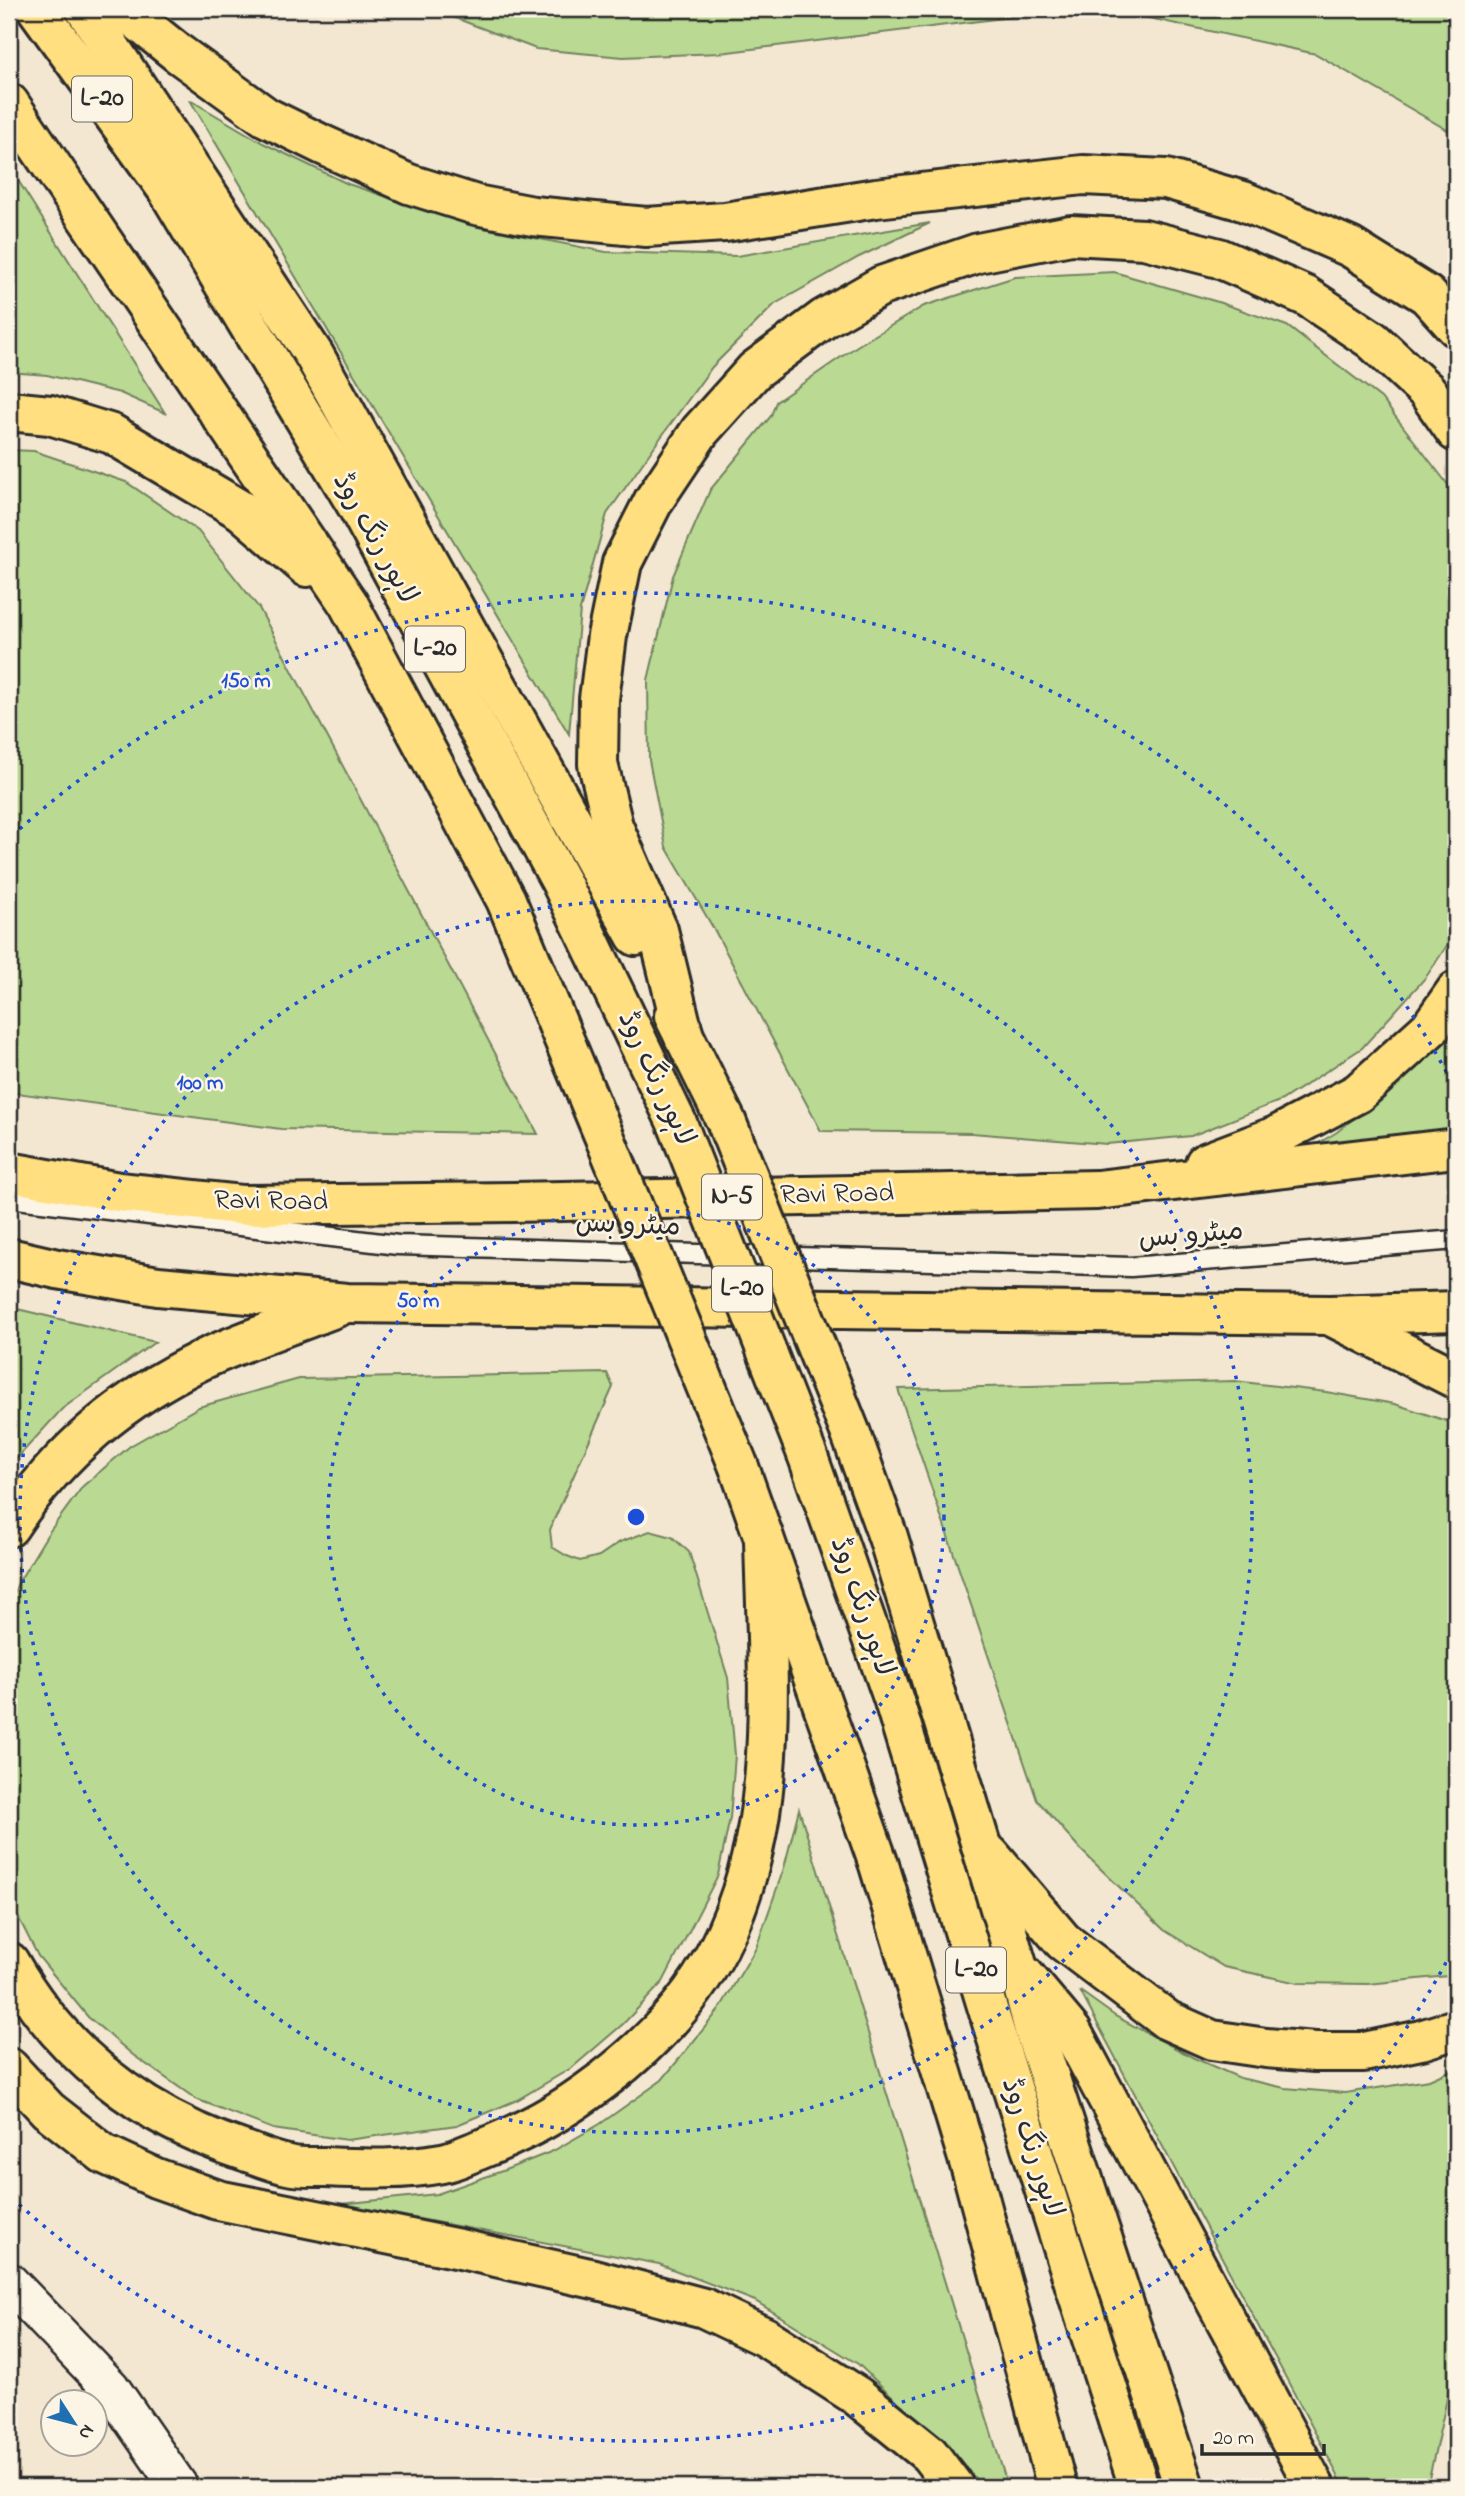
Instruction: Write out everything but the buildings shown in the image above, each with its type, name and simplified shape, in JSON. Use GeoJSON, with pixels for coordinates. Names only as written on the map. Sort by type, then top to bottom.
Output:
{"type":"FeatureCollection","features":[{"type":"Feature","properties":{"kind":"highway","name":"لاہور رنگ روڈ"},"geometry":{"type":"LineString","coordinates":[[37,9],[167,189],[363,516],[561,882],[677,1123],[807,1454],[893,1698],[1005,2065],[1139,2487]]}},
{"type":"Feature","properties":{"kind":"highway"},"geometry":{"type":"LineString","coordinates":[[85,9],[314,355],[625,914],[726,1121],[851,1434],[892,1550],[1018,1968],[1034,2030],[1184,2487]]}},
{"type":"Feature","properties":{"kind":"highway"},"geometry":{"type":"LineString","coordinates":[[123,9],[179,54],[266,117],[409,184],[476,205],[533,216],[646,228],[725,222],[876,198],[1083,175],[1166,179],[1243,201],[1350,247],[1427,295],[1456,327]]}},
{"type":"Feature","properties":{"kind":"highway","name":"لاہور رنگ روڈ"},"geometry":{"type":"LineString","coordinates":[[9,103],[348,603],[506,900],[739,1467],[883,1878],[973,2175],[1057,2487]]}},
{"type":"Feature","properties":{"kind":"highway"},"geometry":{"type":"LineString","coordinates":[[684,1037],[658,930],[613,826],[598,764],[599,699],[607,636],[622,563],[654,500],[693,442],[755,370],[825,318],[881,286],[978,253],[1071,235],[1144,239],[1219,258],[1306,296],[1381,348],[1427,391],[1456,432]]}},
{"type":"Feature","properties":{"kind":"highway"},"geometry":{"type":"LineString","coordinates":[[9,411],[50,415],[112,434],[242,511],[348,603]]}},
{"type":"Feature","properties":{"kind":"highway"},"geometry":{"type":"LineString","coordinates":[[1097,1190],[1194,1167],[1276,1136],[1358,1093],[1430,1028],[1456,991]]}},
{"type":"Feature","properties":{"kind":"highway","name":"Ravi Road"},"geometry":{"type":"LineString","coordinates":[[9,1172],[119,1192],[241,1205],[1097,1190],[1456,1148]]}},
{"type":"Feature","properties":{"kind":"highway"},"geometry":{"type":"LineString","coordinates":[[9,1258],[158,1286],[347,1303],[1330,1315],[1456,1311]]}},
{"type":"Feature","properties":{"kind":"highway"},"geometry":{"type":"LineString","coordinates":[[9,1527],[30,1495],[83,1438],[137,1396],[205,1359],[347,1303]]}},
{"type":"Feature","properties":{"kind":"highway"},"geometry":{"type":"LineString","coordinates":[[1330,1315],[1456,1379]]}},
{"type":"Feature","properties":{"kind":"highway"},"geometry":{"type":"LineString","coordinates":[[9,1962],[24,1988],[68,2044],[123,2090],[157,2114],[219,2143],[289,2165],[375,2170],[445,2163],[520,2134],[566,2109],[632,2058],[692,1993],[717,1951],[739,1900],[756,1841],[762,1808],[767,1740],[764,1539]]}},
{"type":"Feature","properties":{"kind":"highway"},"geometry":{"type":"LineString","coordinates":[[979,1843],[1063,1941],[1167,2020],[1212,2040],[1315,2052],[1364,2052],[1422,2040],[1456,2029]]}},
{"type":"Feature","properties":{"kind":"highway"},"geometry":{"type":"LineString","coordinates":[[1018,1968],[1072,2032],[1315,2487]]}},
{"type":"Feature","properties":{"kind":"highway"},"geometry":{"type":"LineString","coordinates":[[9,2068],[48,2110],[104,2154],[156,2178],[218,2200],[460,2249],[594,2279],[704,2308],[765,2337],[857,2396],[929,2454],[954,2487]]}},
{"type":"Feature","properties":{"kind":"street"},"geometry":{"type":"LineString","coordinates":[[9,2282],[110,2387],[179,2487]]}},
{"type":"Feature","properties":{"kind":"lane","name":"میٹرو بس"},"geometry":{"type":"LineString","coordinates":[[9,1198],[398,1245],[1131,1267],[1456,1240]]}},
{"type":"Feature","properties":{"kind":"green space"},"geometry":{"type":"Polygon","coordinates":[[[432,9],[1076,9],[720,53],[623,57],[536,49],[432,9]]]}},
{"type":"Feature","properties":{"kind":"green space"},"geometry":{"type":"Polygon","coordinates":[[[1107,9],[1456,9],[1456,135],[1316,54],[1107,9]]]}},
{"type":"Feature","properties":{"kind":"green space"},"geometry":{"type":"Polygon","coordinates":[[[190,100],[263,143],[348,184],[478,227],[606,252],[737,256],[930,223],[859,257],[775,304],[712,367],[656,444],[607,514],[580,610],[569,734],[190,100]]]}},
{"type":"Feature","properties":{"kind":"green space"},"geometry":{"type":"Polygon","coordinates":[[[9,166],[165,413],[120,393],[47,375],[9,372],[9,166]]]}},
{"type":"Feature","properties":{"kind":"green space"},"geometry":{"type":"Polygon","coordinates":[[[1114,272],[1218,302],[1287,326],[1381,398],[1456,495],[1456,932],[1426,977],[1362,1048],[1282,1100],[1191,1136],[1107,1144],[972,1133],[821,1131],[715,931],[666,847],[649,760],[648,680],[673,576],[710,490],[771,416],[776,402],[857,346],[924,306],[1015,277],[1114,272]]]}},
{"type":"Feature","properties":{"kind":"green space"},"geometry":{"type":"Polygon","coordinates":[[[9,450],[34,451],[126,482],[198,531],[259,608],[538,1134],[281,1129],[9,1092],[9,450]]]}},
{"type":"Feature","properties":{"kind":"green space"},"geometry":{"type":"Polygon","coordinates":[[[1456,1015],[1456,1127],[1309,1149],[1337,1132],[1410,1073],[1456,1015]]]}},
{"type":"Feature","properties":{"kind":"green space"},"geometry":{"type":"Polygon","coordinates":[[[9,1307],[155,1342],[62,1409],[9,1467],[9,1307]]]}},
{"type":"Feature","properties":{"kind":"green space"},"geometry":{"type":"Polygon","coordinates":[[[607,1373],[613,1387],[550,1530],[552,1547],[580,1561],[599,1556],[620,1542],[650,1531],[672,1537],[689,1552],[728,1678],[735,1755],[730,1818],[718,1875],[663,1982],[623,2024],[573,2067],[517,2100],[457,2125],[347,2140],[273,2129],[196,2099],[133,2055],[88,2017],[38,1956],[9,1899],[9,1605],[18,1583],[47,1535],[83,1486],[130,1446],[199,1407],[299,1379],[607,1373]]]}},
{"type":"Feature","properties":{"kind":"green space"},"geometry":{"type":"Polygon","coordinates":[[[1235,1381],[1395,1404],[1456,1424],[1456,1972],[1448,1976],[1368,1984],[1298,1983],[1224,1967],[1164,1930],[1082,1851],[1037,1800],[898,1389],[1235,1381]]]}},
{"type":"Feature","properties":{"kind":"green space"},"geometry":{"type":"Polygon","coordinates":[[[799,1809],[1008,2487],[982,2487],[961,2461],[858,2364],[755,2301],[659,2264],[340,2204],[437,2194],[505,2170],[553,2151],[600,2124],[662,2080],[719,2010],[756,1948],[784,1868],[799,1809]]]}},
{"type":"Feature","properties":{"kind":"green space"},"geometry":{"type":"Polygon","coordinates":[[[1080,1991],[1115,2016],[1194,2058],[1240,2078],[1285,2088],[1345,2093],[1429,2080],[1456,2068],[1456,2359],[1427,2487],[1344,2487],[1080,1991]]]}}]}
